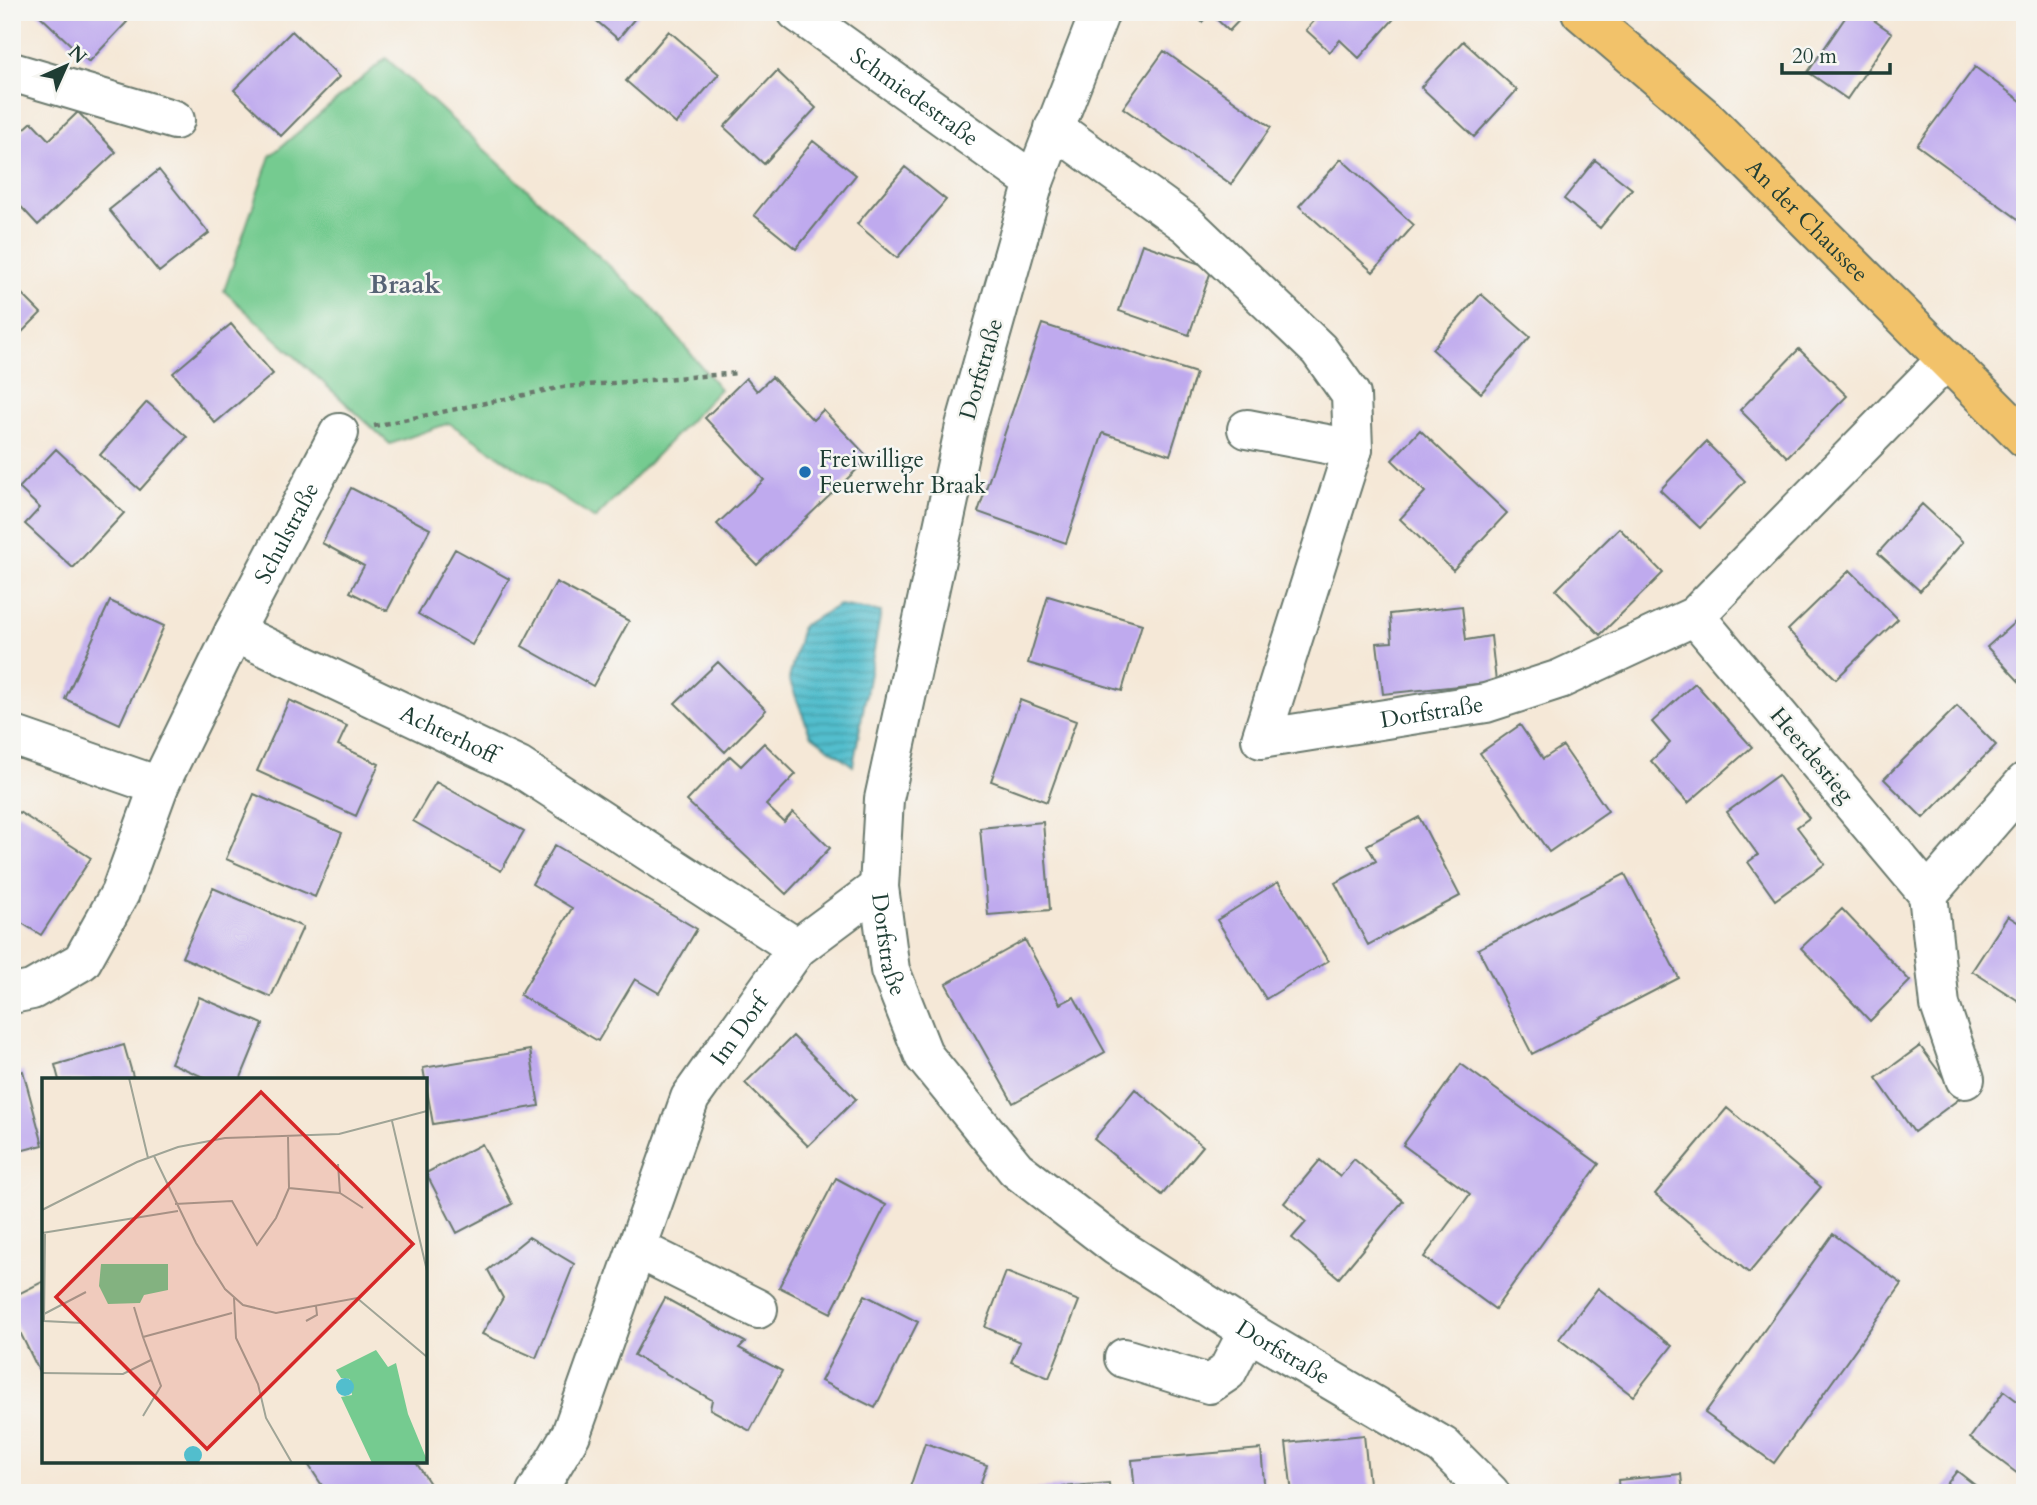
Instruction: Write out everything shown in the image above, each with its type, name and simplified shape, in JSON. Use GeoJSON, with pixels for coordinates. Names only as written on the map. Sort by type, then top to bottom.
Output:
{"type":"FeatureCollection","features":[{"type":"Feature","properties":{"kind":"main road","name":"An der Chaussee"},"geometry":{"type":"LineString","coordinates":[[1581,12],[1704,117],[2025,438]]}},
{"type":"Feature","properties":{"kind":"street","name":"Schmiedestraße"},"geometry":{"type":"LineString","coordinates":[[797,12],[1034,181]]}},
{"type":"Feature","properties":{"kind":"street","name":"Dorfstraße"},"geometry":{"type":"LineString","coordinates":[[1100,12],[1034,181],[962,439],[884,799],[879,887],[890,970],[924,1056],[1016,1169],[1116,1246],[1248,1331],[1443,1446],[1490,1493]]}},
{"type":"Feature","properties":{"kind":"street"},"geometry":{"type":"LineString","coordinates":[[12,72],[175,120]]}},
{"type":"Feature","properties":{"kind":"street","name":"Dorfstraße"},"geometry":{"type":"LineString","coordinates":[[1054,128],[1188,225],[1319,350],[1350,395],[1353,449],[1261,739],[1486,703],[1560,679],[1695,616]]}},
{"type":"Feature","properties":{"kind":"street"},"geometry":{"type":"LineString","coordinates":[[1695,616],[1946,360]]}},
{"type":"Feature","properties":{"kind":"street"},"geometry":{"type":"LineString","coordinates":[[1247,429],[1353,449]]}},
{"type":"Feature","properties":{"kind":"street","name":"Schulstraße"},"geometry":{"type":"LineString","coordinates":[[234,632],[339,433]]}},
{"type":"Feature","properties":{"kind":"street","name":"Heerdestieg"},"geometry":{"type":"LineString","coordinates":[[1695,616],[1928,894]]}},
{"type":"Feature","properties":{"kind":"street"},"geometry":{"type":"LineString","coordinates":[[12,994],[32,990],[82,961],[120,893],[159,786],[234,632]]}},
{"type":"Feature","properties":{"kind":"street","name":"Achterhoff"},"geometry":{"type":"LineString","coordinates":[[234,632],[519,767],[797,948]]}},
{"type":"Feature","properties":{"kind":"street"},"geometry":{"type":"LineString","coordinates":[[12,735],[159,786]]}},
{"type":"Feature","properties":{"kind":"street"},"geometry":{"type":"LineString","coordinates":[[1965,1079],[1940,1005],[1928,894],[2025,782]]}},
{"type":"Feature","properties":{"kind":"street","name":"Im Dorf"},"geometry":{"type":"LineString","coordinates":[[536,1493],[571,1434],[690,1098],[797,948],[879,887]]}},
{"type":"Feature","properties":{"kind":"street"},"geometry":{"type":"LineString","coordinates":[[638,1249],[758,1309]]}},
{"type":"Feature","properties":{"kind":"street"},"geometry":{"type":"LineString","coordinates":[[1124,1358],[1209,1384],[1227,1372],[1248,1331]]}},
{"type":"Feature","properties":{"kind":"path"},"geometry":{"type":"LineString","coordinates":[[339,433],[563,387],[739,373]]}},
{"type":"Feature","properties":{"kind":"green space"},"geometry":{"type":"Polygon","coordinates":[[[386,58],[648,302],[720,389],[595,519],[449,423],[390,444],[224,291],[270,156],[386,58]]]}},
{"type":"Feature","properties":{"kind":"water"},"geometry":{"type":"Polygon","coordinates":[[[839,605],[881,612],[853,766],[810,734],[789,679],[802,626],[839,605]]]}},
{"type":"Feature","properties":{"kind":"building"},"geometry":{"type":"Polygon","coordinates":[[[36,12],[116,12],[127,22],[89,62],[36,12]]]}},
{"type":"Feature","properties":{"kind":"building"},"geometry":{"type":"Polygon","coordinates":[[[586,12],[640,12],[618,39],[586,12]]]}},
{"type":"Feature","properties":{"kind":"building"},"geometry":{"type":"Polygon","coordinates":[[[1192,12],[1247,12],[1229,31],[1210,13],[1202,22],[1192,12]]]}},
{"type":"Feature","properties":{"kind":"building"},"geometry":{"type":"Polygon","coordinates":[[[1303,12],[1400,12],[1359,58],[1340,40],[1330,52],[1306,30],[1314,21],[1303,12]]]}},
{"type":"Feature","properties":{"kind":"building"},"geometry":{"type":"Polygon","coordinates":[[[1849,12],[1862,12],[1892,33],[1847,99],[1808,72],[1849,12]]]}},
{"type":"Feature","properties":{"kind":"building"},"geometry":{"type":"Polygon","coordinates":[[[292,31],[339,77],[281,136],[234,90],[292,31]]]}},
{"type":"Feature","properties":{"kind":"building"},"geometry":{"type":"Polygon","coordinates":[[[669,31],[719,74],[676,124],[626,81],[669,31]]]}},
{"type":"Feature","properties":{"kind":"building"},"geometry":{"type":"Polygon","coordinates":[[[1463,41],[1517,90],[1474,137],[1421,87],[1463,41]]]}},
{"type":"Feature","properties":{"kind":"building"},"geometry":{"type":"Polygon","coordinates":[[[1164,51],[1271,127],[1231,184],[1123,108],[1164,51]]]}},
{"type":"Feature","properties":{"kind":"building"},"geometry":{"type":"Polygon","coordinates":[[[1975,67],[2025,104],[2025,224],[1917,145],[1975,67]]]}},
{"type":"Feature","properties":{"kind":"building"},"geometry":{"type":"Polygon","coordinates":[[[777,71],[816,108],[764,164],[724,127],[777,71]]]}},
{"type":"Feature","properties":{"kind":"building"},"geometry":{"type":"Polygon","coordinates":[[[78,112],[116,152],[38,225],[12,197],[12,140],[32,122],[49,140],[78,112]]]}},
{"type":"Feature","properties":{"kind":"building"},"geometry":{"type":"Polygon","coordinates":[[[813,141],[856,175],[796,249],[754,215],[813,141]]]}},
{"type":"Feature","properties":{"kind":"building"},"geometry":{"type":"Polygon","coordinates":[[[1341,159],[1414,225],[1373,272],[1299,206],[1341,159]]]}},
{"type":"Feature","properties":{"kind":"building"},"geometry":{"type":"Polygon","coordinates":[[[1595,160],[1632,189],[1600,228],[1564,199],[1595,160]]]}},
{"type":"Feature","properties":{"kind":"building"},"geometry":{"type":"Polygon","coordinates":[[[905,167],[946,200],[897,258],[857,224],[905,167]]]}},
{"type":"Feature","properties":{"kind":"building"},"geometry":{"type":"Polygon","coordinates":[[[159,170],[209,233],[159,272],[109,210],[159,170]]]}},
{"type":"Feature","properties":{"kind":"building"},"geometry":{"type":"Polygon","coordinates":[[[1142,244],[1212,268],[1189,335],[1119,311],[1142,244]]]}},
{"type":"Feature","properties":{"kind":"building"},"geometry":{"type":"Polygon","coordinates":[[[12,284],[41,313],[12,342],[12,284]]]}},
{"type":"Feature","properties":{"kind":"building"},"geometry":{"type":"Polygon","coordinates":[[[1481,294],[1530,337],[1481,393],[1432,349],[1481,294]]]}},
{"type":"Feature","properties":{"kind":"building"},"geometry":{"type":"Polygon","coordinates":[[[231,324],[273,374],[215,423],[173,373],[231,324]]]}},
{"type":"Feature","properties":{"kind":"building"},"geometry":{"type":"Polygon","coordinates":[[[1042,324],[1196,373],[1170,455],[1103,433],[1066,543],[978,512],[1042,324]]]}},
{"type":"Feature","properties":{"kind":"building"},"geometry":{"type":"Polygon","coordinates":[[[1799,349],[1847,396],[1787,457],[1740,410],[1799,349]]]}},
{"type":"Feature","properties":{"kind":"building","name":"Freiwillige Feuerwehr Braak"},"geometry":{"type":"Polygon","coordinates":[[[772,377],[813,420],[823,410],[869,458],[757,565],[717,524],[764,480],[705,418],[746,378],[757,391],[772,377]]]}},
{"type":"Feature","properties":{"kind":"building"},"geometry":{"type":"Polygon","coordinates":[[[147,402],[187,437],[140,490],[100,455],[147,402]]]}},
{"type":"Feature","properties":{"kind":"building"},"geometry":{"type":"Polygon","coordinates":[[[1420,430],[1507,513],[1453,570],[1400,519],[1425,492],[1392,460],[1420,430]]]}},
{"type":"Feature","properties":{"kind":"building"},"geometry":{"type":"Polygon","coordinates":[[[1706,442],[1745,481],[1700,528],[1660,490],[1706,442]]]}},
{"type":"Feature","properties":{"kind":"building"},"geometry":{"type":"Polygon","coordinates":[[[56,449],[124,513],[73,568],[25,524],[40,508],[19,488],[56,449]]]}},
{"type":"Feature","properties":{"kind":"building"},"geometry":{"type":"Polygon","coordinates":[[[351,488],[430,529],[387,611],[350,592],[364,566],[322,543],[351,488]]]}},
{"type":"Feature","properties":{"kind":"building"},"geometry":{"type":"Polygon","coordinates":[[[1922,504],[1963,542],[1920,591],[1878,553],[1922,504]]]}},
{"type":"Feature","properties":{"kind":"building"},"geometry":{"type":"Polygon","coordinates":[[[1619,528],[1663,573],[1600,635],[1556,590],[1619,528]]]}},
{"type":"Feature","properties":{"kind":"building"},"geometry":{"type":"Polygon","coordinates":[[[455,549],[509,579],[472,645],[418,614],[455,549]]]}},
{"type":"Feature","properties":{"kind":"building"},"geometry":{"type":"Polygon","coordinates":[[[1850,570],[1898,619],[1836,679],[1788,630],[1850,570]]]}},
{"type":"Feature","properties":{"kind":"building"},"geometry":{"type":"Polygon","coordinates":[[[556,582],[629,621],[593,686],[522,646],[556,582]]]}},
{"type":"Feature","properties":{"kind":"building"},"geometry":{"type":"Polygon","coordinates":[[[1048,596],[1142,624],[1122,691],[1028,663],[1048,596]]]}},
{"type":"Feature","properties":{"kind":"building"},"geometry":{"type":"Polygon","coordinates":[[[110,601],[164,626],[120,724],[65,699],[110,601]]]}},
{"type":"Feature","properties":{"kind":"building"},"geometry":{"type":"Polygon","coordinates":[[[1462,606],[1466,640],[1491,636],[1496,682],[1383,694],[1377,643],[1392,642],[1390,614],[1462,606]]]}},
{"type":"Feature","properties":{"kind":"building"},"geometry":{"type":"Polygon","coordinates":[[[2025,613],[2025,688],[1987,647],[2025,613]]]}},
{"type":"Feature","properties":{"kind":"building"},"geometry":{"type":"Polygon","coordinates":[[[718,662],[766,710],[725,752],[675,703],[718,662]]]}},
{"type":"Feature","properties":{"kind":"building"},"geometry":{"type":"Polygon","coordinates":[[[1695,683],[1752,747],[1688,803],[1651,761],[1670,743],[1652,722],[1695,683]]]}},
{"type":"Feature","properties":{"kind":"building"},"geometry":{"type":"Polygon","coordinates":[[[289,700],[347,726],[338,745],[379,764],[356,816],[257,771],[289,700]]]}},
{"type":"Feature","properties":{"kind":"building"},"geometry":{"type":"Polygon","coordinates":[[[1020,700],[1076,721],[1047,802],[991,781],[1020,700]]]}},
{"type":"Feature","properties":{"kind":"building"},"geometry":{"type":"Polygon","coordinates":[[[1957,706],[1996,745],[1923,818],[1884,779],[1957,706]]]}},
{"type":"Feature","properties":{"kind":"building"},"geometry":{"type":"Polygon","coordinates":[[[1520,725],[1543,759],[1563,746],[1608,811],[1549,852],[1480,753],[1520,725]]]}},
{"type":"Feature","properties":{"kind":"building"},"geometry":{"type":"Polygon","coordinates":[[[764,743],[796,774],[766,805],[784,822],[793,812],[830,848],[786,894],[687,801],[730,756],[741,766],[764,743]]]}},
{"type":"Feature","properties":{"kind":"building"},"geometry":{"type":"Polygon","coordinates":[[[1778,775],[1809,818],[1797,827],[1825,864],[1775,900],[1748,862],[1758,855],[1727,812],[1778,775]]]}},
{"type":"Feature","properties":{"kind":"building"},"geometry":{"type":"Polygon","coordinates":[[[436,782],[524,831],[501,871],[413,821],[436,782]]]}},
{"type":"Feature","properties":{"kind":"building"},"geometry":{"type":"Polygon","coordinates":[[[254,794],[342,833],[315,897],[226,859],[254,794]]]}},
{"type":"Feature","properties":{"kind":"building"},"geometry":{"type":"Polygon","coordinates":[[[19,812],[91,858],[41,935],[12,917],[12,822],[19,812]]]}},
{"type":"Feature","properties":{"kind":"building"},"geometry":{"type":"Polygon","coordinates":[[[1419,817],[1460,896],[1368,945],[1335,883],[1376,861],[1367,845],[1419,817]]]}},
{"type":"Feature","properties":{"kind":"building"},"geometry":{"type":"Polygon","coordinates":[[[1043,822],[1050,910],[988,915],[980,828],[1043,822]]]}},
{"type":"Feature","properties":{"kind":"building"},"geometry":{"type":"Polygon","coordinates":[[[555,845],[697,929],[659,993],[635,979],[598,1041],[520,995],[572,908],[532,884],[555,845]]]}},
{"type":"Feature","properties":{"kind":"building"},"geometry":{"type":"Polygon","coordinates":[[[1625,874],[1679,978],[1532,1054],[1478,949],[1625,874]]]}},
{"type":"Feature","properties":{"kind":"building"},"geometry":{"type":"Polygon","coordinates":[[[1278,882],[1328,961],[1266,999],[1217,920],[1278,882]]]}},
{"type":"Feature","properties":{"kind":"building"},"geometry":{"type":"Polygon","coordinates":[[[213,888],[303,927],[271,997],[182,957],[213,888]]]}},
{"type":"Feature","properties":{"kind":"building"},"geometry":{"type":"Polygon","coordinates":[[[1842,909],[1910,981],[1870,1021],[1801,948],[1842,909]]]}},
{"type":"Feature","properties":{"kind":"building"},"geometry":{"type":"Polygon","coordinates":[[[2008,916],[2025,927],[2025,1005],[1972,971],[2008,916]]]}},
{"type":"Feature","properties":{"kind":"building"},"geometry":{"type":"Polygon","coordinates":[[[1025,940],[1060,1004],[1074,997],[1105,1052],[1013,1103],[946,984],[1025,940]]]}},
{"type":"Feature","properties":{"kind":"building"},"geometry":{"type":"Polygon","coordinates":[[[199,997],[263,1024],[241,1078],[205,1078],[171,1063],[199,997]]]}},
{"type":"Feature","properties":{"kind":"building"},"geometry":{"type":"Polygon","coordinates":[[[793,1036],[856,1099],[808,1146],[745,1083],[793,1036]]]}},
{"type":"Feature","properties":{"kind":"building"},"geometry":{"type":"Polygon","coordinates":[[[124,1045],[133,1078],[58,1078],[55,1065],[124,1045]]]}},
{"type":"Feature","properties":{"kind":"building"},"geometry":{"type":"Polygon","coordinates":[[[1920,1046],[1959,1099],[1914,1132],[1876,1078],[1920,1046]]]}},
{"type":"Feature","properties":{"kind":"building"},"geometry":{"type":"Polygon","coordinates":[[[530,1050],[539,1106],[433,1124],[427,1078],[423,1068],[530,1050]]]}},
{"type":"Feature","properties":{"kind":"building"},"geometry":{"type":"Polygon","coordinates":[[[1461,1064],[1599,1164],[1495,1309],[1424,1257],[1470,1194],[1403,1145],[1461,1064]]]}},
{"type":"Feature","properties":{"kind":"building"},"geometry":{"type":"Polygon","coordinates":[[[23,1071],[42,1145],[12,1153],[12,1074],[23,1071]]]}},
{"type":"Feature","properties":{"kind":"building"},"geometry":{"type":"Polygon","coordinates":[[[1135,1089],[1203,1146],[1162,1195],[1094,1139],[1135,1089]]]}},
{"type":"Feature","properties":{"kind":"building"},"geometry":{"type":"Polygon","coordinates":[[[1727,1108],[1821,1187],[1749,1273],[1655,1194],[1727,1108]]]}},
{"type":"Feature","properties":{"kind":"building"},"geometry":{"type":"Polygon","coordinates":[[[482,1144],[512,1204],[457,1233],[427,1172],[482,1144]]]}},
{"type":"Feature","properties":{"kind":"building"},"geometry":{"type":"Polygon","coordinates":[[[1354,1159],[1403,1201],[1339,1278],[1292,1238],[1306,1222],[1284,1203],[1320,1160],[1340,1177],[1354,1159]]]}},
{"type":"Feature","properties":{"kind":"building"},"geometry":{"type":"Polygon","coordinates":[[[836,1178],[886,1205],[831,1313],[779,1287],[836,1178]]]}},
{"type":"Feature","properties":{"kind":"building"},"geometry":{"type":"Polygon","coordinates":[[[1833,1234],[1902,1284],[1774,1463],[1705,1413],[1833,1234]]]}},
{"type":"Feature","properties":{"kind":"building"},"geometry":{"type":"Polygon","coordinates":[[[529,1237],[574,1264],[536,1358],[482,1334],[503,1298],[488,1270],[529,1237]]]}},
{"type":"Feature","properties":{"kind":"building"},"geometry":{"type":"Polygon","coordinates":[[[1006,1272],[1079,1301],[1049,1378],[1011,1362],[1020,1342],[985,1327],[1006,1272]]]}},
{"type":"Feature","properties":{"kind":"building"},"geometry":{"type":"Polygon","coordinates":[[[42,1282],[42,1375],[12,1316],[12,1297],[42,1282]]]}},
{"type":"Feature","properties":{"kind":"building"},"geometry":{"type":"Polygon","coordinates":[[[1598,1288],[1672,1346],[1633,1396],[1559,1339],[1598,1288]]]}},
{"type":"Feature","properties":{"kind":"building"},"geometry":{"type":"Polygon","coordinates":[[[865,1295],[918,1322],[875,1408],[821,1381],[865,1295]]]}},
{"type":"Feature","properties":{"kind":"building"},"geometry":{"type":"Polygon","coordinates":[[[665,1298],[745,1342],[739,1348],[782,1371],[750,1431],[710,1409],[712,1400],[634,1355],[665,1298]]]}},
{"type":"Feature","properties":{"kind":"building"},"geometry":{"type":"Polygon","coordinates":[[[2004,1391],[2025,1407],[2025,1474],[2022,1477],[1970,1438],[2004,1391]]]}},
{"type":"Feature","properties":{"kind":"building"},"geometry":{"type":"Polygon","coordinates":[[[1364,1435],[1370,1493],[1292,1493],[1286,1443],[1364,1435]]]}},
{"type":"Feature","properties":{"kind":"building"},"geometry":{"type":"Polygon","coordinates":[[[925,1443],[987,1465],[977,1493],[908,1493],[925,1443]]]}},
{"type":"Feature","properties":{"kind":"building"},"geometry":{"type":"Polygon","coordinates":[[[1261,1449],[1265,1493],[1135,1493],[1132,1460],[1261,1449]]]}},
{"type":"Feature","properties":{"kind":"building"},"geometry":{"type":"Polygon","coordinates":[[[307,1463],[416,1463],[436,1493],[327,1493],[307,1463]]]}},
{"type":"Feature","properties":{"kind":"building"},"geometry":{"type":"Polygon","coordinates":[[[1957,1471],[1985,1493],[1940,1493],[1957,1471]]]}},
{"type":"Feature","properties":{"kind":"building"},"geometry":{"type":"Polygon","coordinates":[[[1681,1474],[1683,1493],[1619,1493],[1618,1480],[1681,1474]]]}},
{"type":"Feature","properties":{"kind":"building"},"geometry":{"type":"Polygon","coordinates":[[[1109,1483],[1110,1493],[1026,1493],[1026,1490],[1109,1483]]]}},
{"type":"Feature","properties":{"kind":"place","name":"Freiwillige Feuerwehr Braak"},"geometry":{"type":"Point","coordinates":[805,472]}},
{"type":"Feature","properties":{"kind":"district","name":"Braak"},"geometry":{"type":"Point","coordinates":[405,284]}}]}
